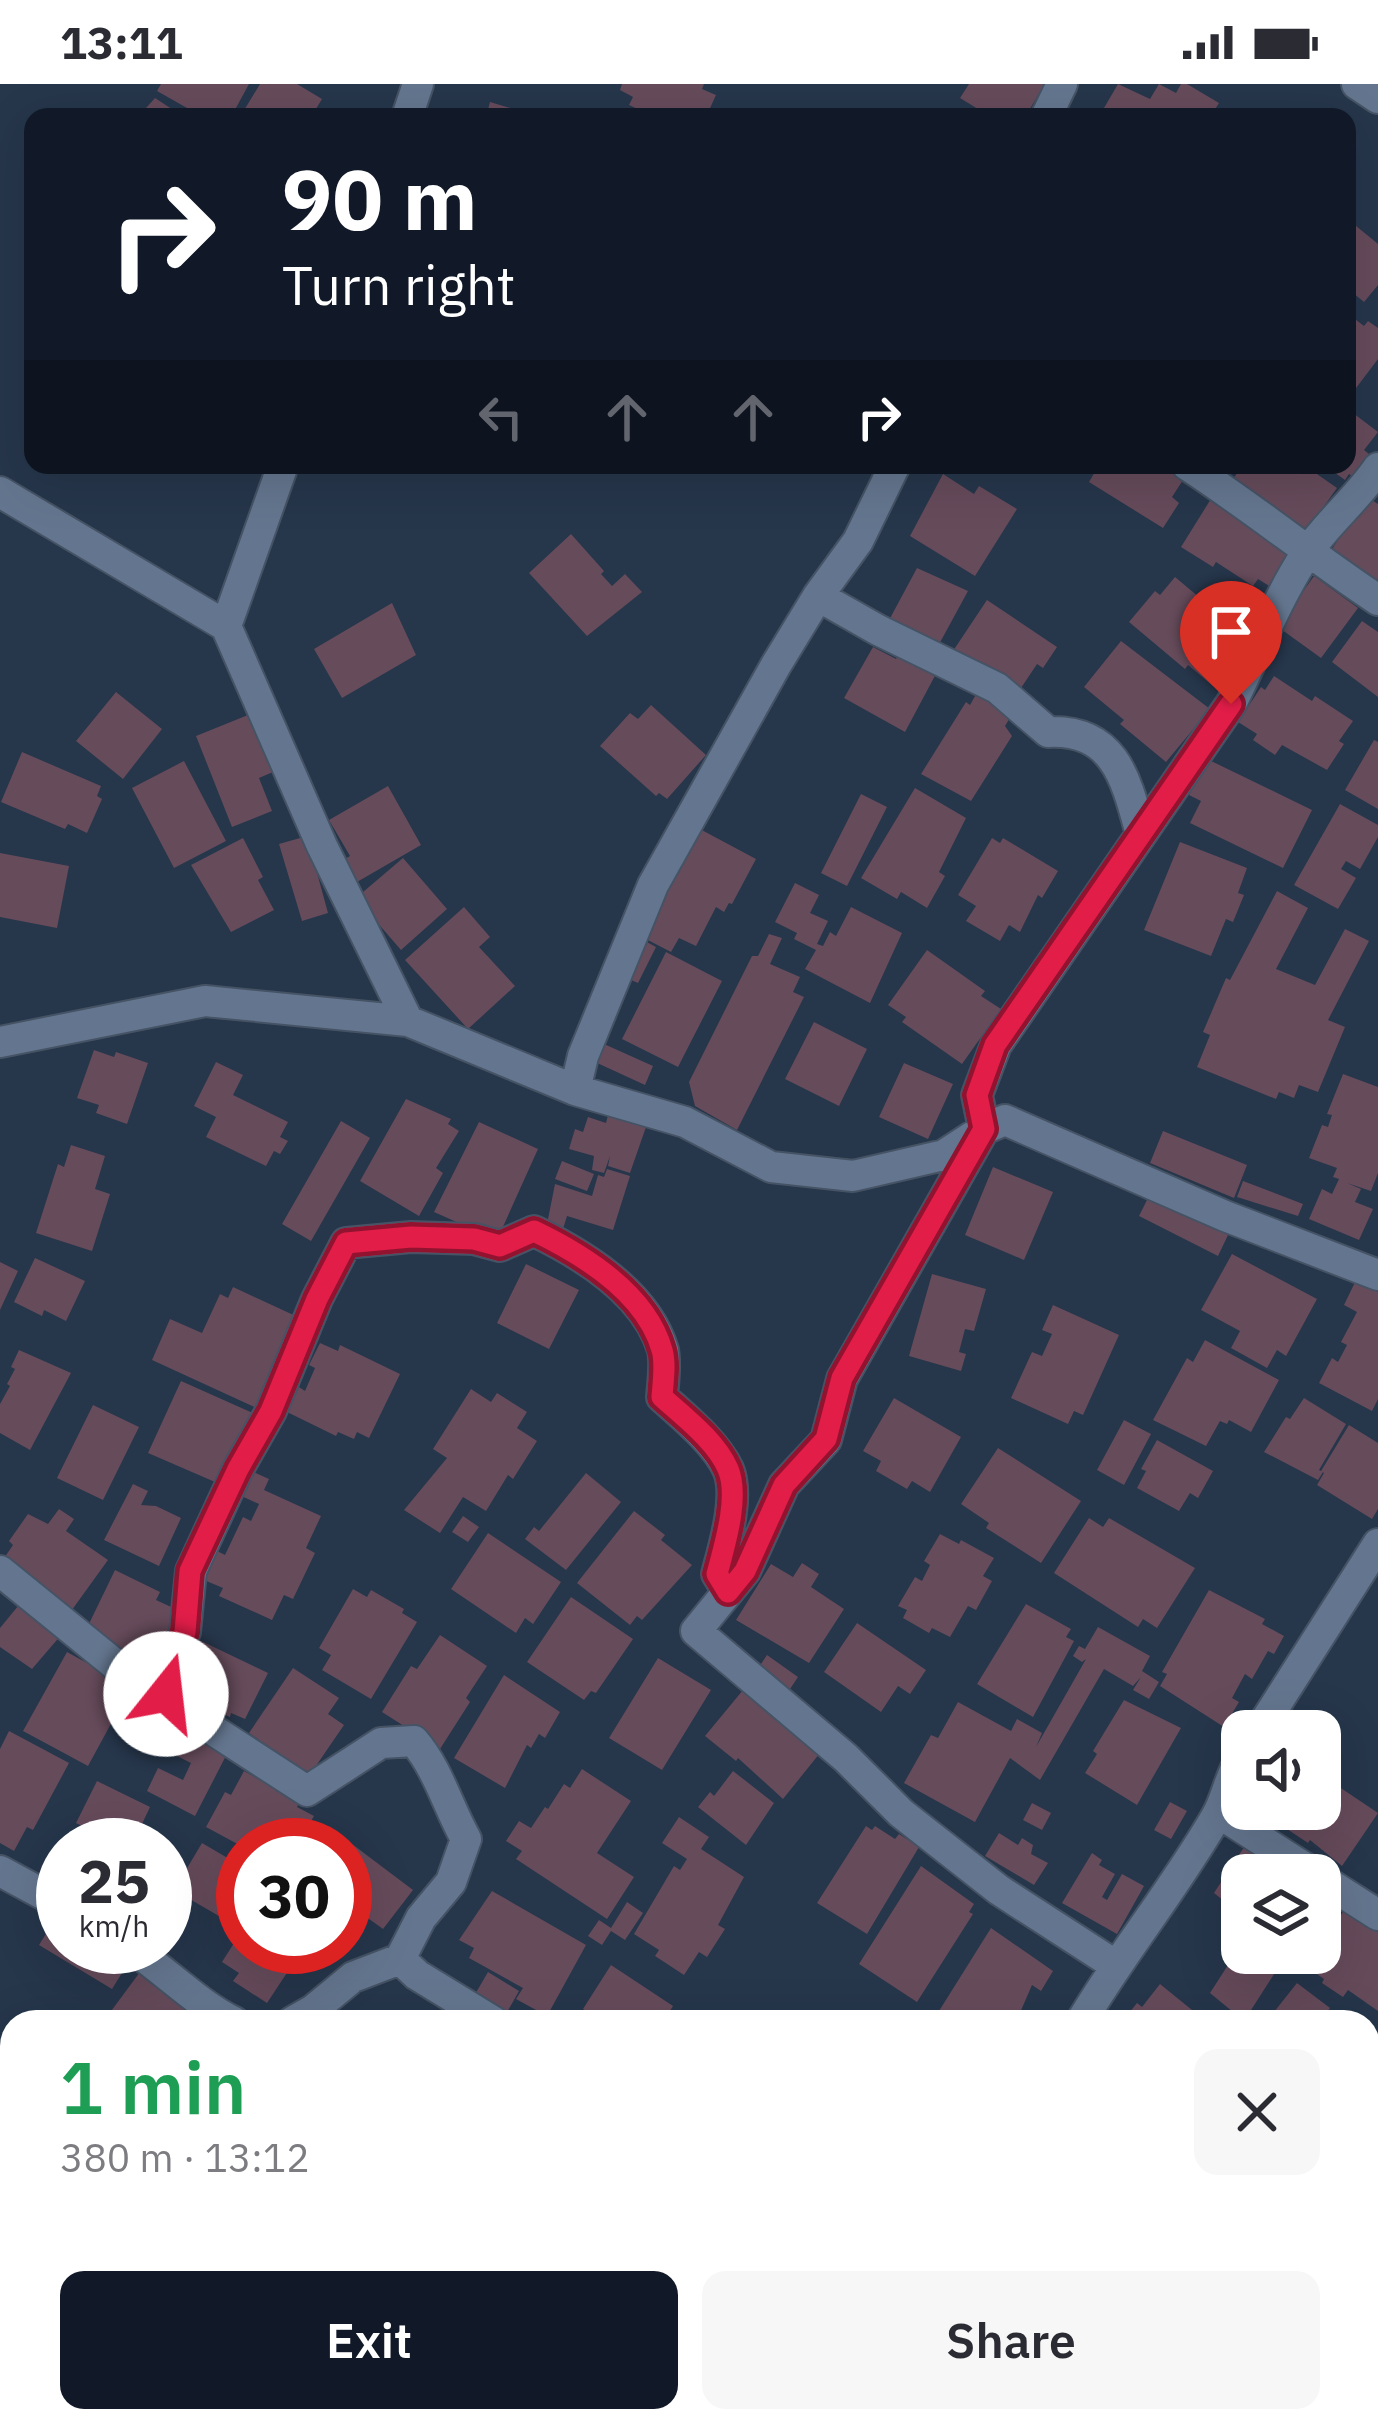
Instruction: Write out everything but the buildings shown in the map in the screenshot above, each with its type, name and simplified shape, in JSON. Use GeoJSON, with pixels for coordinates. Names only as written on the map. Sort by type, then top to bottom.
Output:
{"type":"FeatureCollection","features":[{"type":"Feature","properties":{"kind":"street"},"geometry":{"type":"LineString","coordinates":[[1357,84],[1378,98]]}},
{"type":"Feature","properties":{"kind":"street"},"geometry":{"type":"LineString","coordinates":[[1115,1965],[999,1890],[917,1826],[846,1758],[695,1631],[745,1571],[784,1485],[826,1439],[842,1378],[984,1129],[977,1095],[995,1045],[1231,704],[1272,610],[1309,550],[1378,468]]}},
{"type":"Feature","properties":{"kind":"street"},"geometry":{"type":"LineString","coordinates":[[226,626],[281,474]]}},
{"type":"Feature","properties":{"kind":"street"},"geometry":{"type":"LineString","coordinates":[[575,1090],[583,1056],[653,885],[818,596],[858,541],[891,474]]}},
{"type":"Feature","properties":{"kind":"street"},"geometry":{"type":"LineString","coordinates":[[1200,474],[1378,600]]}},
{"type":"Feature","properties":{"kind":"street"},"geometry":{"type":"LineString","coordinates":[[0,492],[226,626],[322,846],[408,1022]]}},
{"type":"Feature","properties":{"kind":"street"},"geometry":{"type":"LineString","coordinates":[[818,596],[997,688],[1048,732],[1073,731],[1097,741],[1117,764],[1141,834]]}},
{"type":"Feature","properties":{"kind":"street"},"geometry":{"type":"LineString","coordinates":[[2,1045],[205,1001],[408,1022],[575,1090],[685,1122],[771,1168],[853,1175],[944,1155],[1005,1120],[1225,1216],[1378,1275]]}},
{"type":"Feature","properties":{"kind":"street"},"geometry":{"type":"LineString","coordinates":[[313,2010],[353,1977],[400,1959],[421,1918],[451,1882],[466,1839],[447,1806],[430,1759],[414,1741],[381,1744],[307,1791],[193,1717],[166,1689],[167,1672],[185,1632],[190,1571],[271,1411],[317,1299],[346,1243],[411,1237],[474,1239],[500,1246],[534,1231],[606,1273],[646,1316],[664,1352],[662,1397],[695,1428],[729,1471],[730,1527],[717,1574],[728,1592]]}},
{"type":"Feature","properties":{"kind":"street"},"geometry":{"type":"LineString","coordinates":[[1272,1710],[1378,1544]]}},
{"type":"Feature","properties":{"kind":"street"},"geometry":{"type":"LineString","coordinates":[[0,1570],[134,1678],[166,1689]]}},
{"type":"Feature","properties":{"kind":"street"},"geometry":{"type":"LineString","coordinates":[[1088,2010],[1221,1805]]}},
{"type":"Feature","properties":{"kind":"street"},"geometry":{"type":"LineString","coordinates":[[1219,1813],[1283,1854]]}},
{"type":"Feature","properties":{"kind":"street"},"geometry":{"type":"LineString","coordinates":[[0,1871],[36,1890]]}},
{"type":"Feature","properties":{"kind":"street"},"geometry":{"type":"LineString","coordinates":[[1341,1891],[1378,1915]]}},
{"type":"Feature","properties":{"kind":"street"},"geometry":{"type":"LineString","coordinates":[[400,1959],[474,2010]]}},
{"type":"Feature","properties":{"kind":"street"},"geometry":{"type":"LineString","coordinates":[[169,1974],[213,2010]]}},
{"type":"Feature","properties":{"kind":"route"},"geometry":{"type":"LineString","coordinates":[[166,1694],[167,1672],[185,1632],[190,1571],[271,1411],[317,1299],[346,1243],[411,1237],[474,1239],[500,1246],[534,1231],[606,1273],[646,1316],[664,1352],[662,1397],[695,1428],[729,1471],[730,1527],[717,1574],[728,1592],[745,1571],[784,1485],[826,1439],[842,1378],[984,1129],[977,1095],[995,1045],[1231,704]]}}]}
